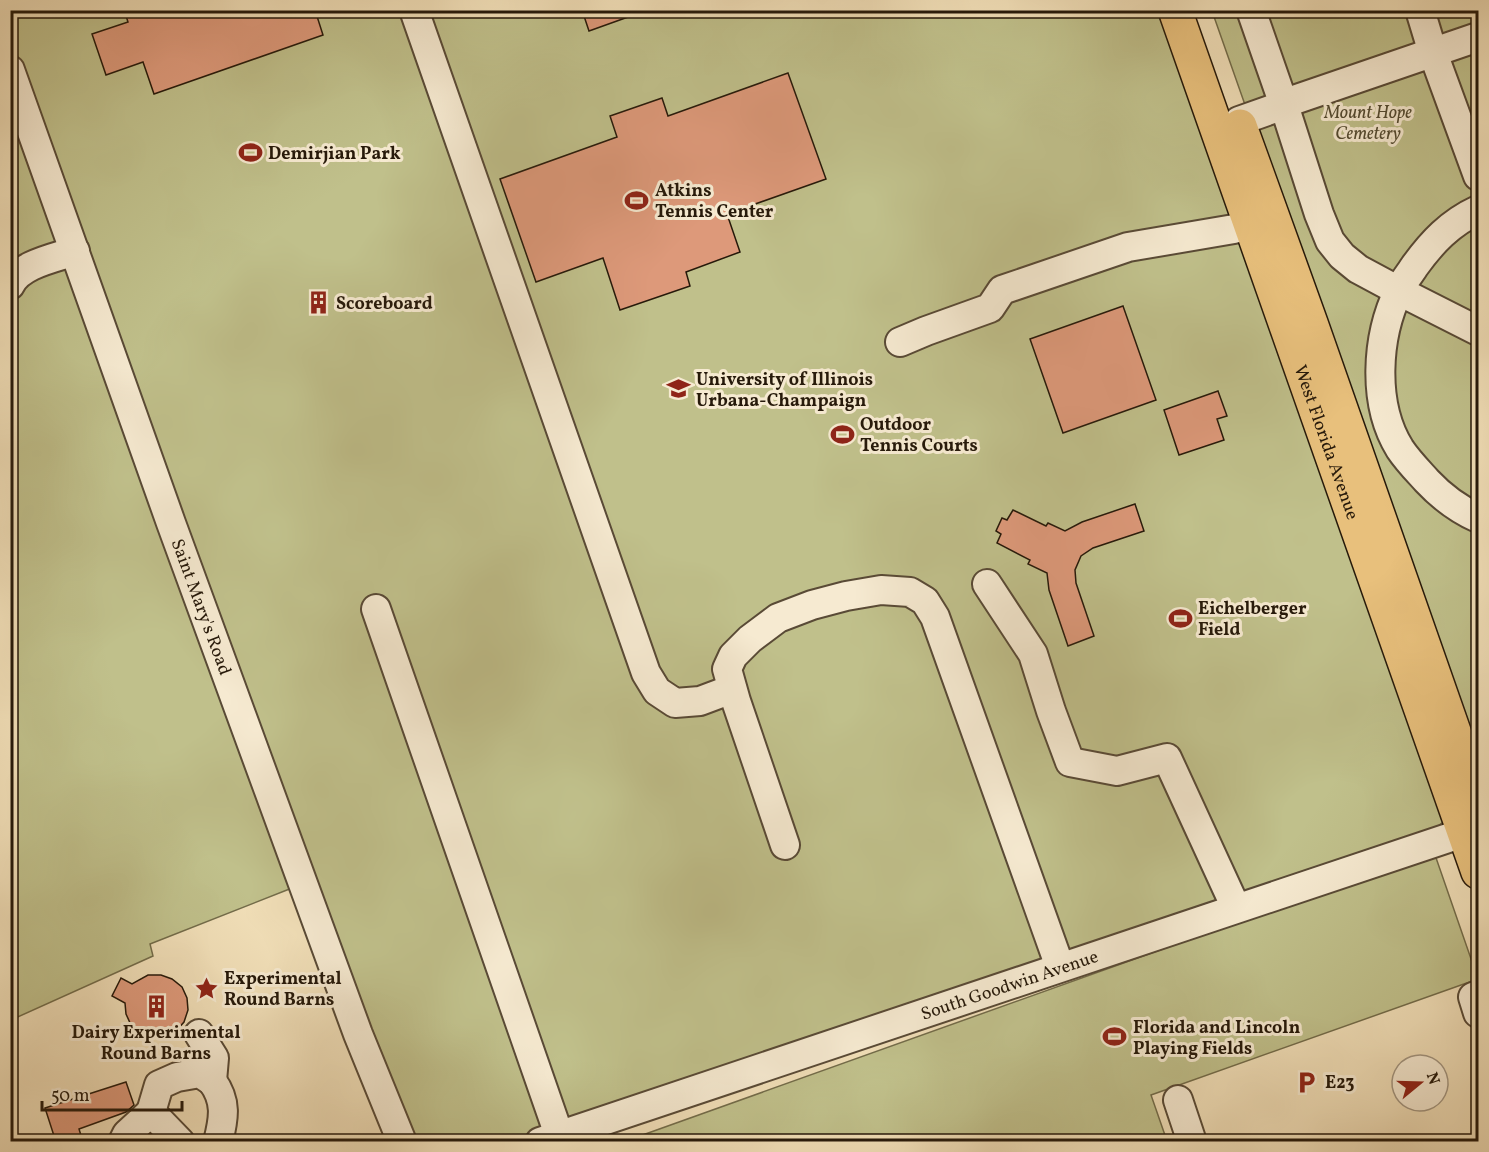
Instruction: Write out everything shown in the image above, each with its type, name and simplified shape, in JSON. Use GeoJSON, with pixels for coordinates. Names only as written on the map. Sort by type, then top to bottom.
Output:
{"type":"FeatureCollection","features":[{"type":"Feature","properties":{"kind":"main road","name":"West Florida Avenue"},"geometry":{"type":"LineString","coordinates":[[1175,10],[1262,220],[1479,800]]}},
{"type":"Feature","properties":{"kind":"main road","name":"West Florida Avenue"},"geometry":{"type":"LineString","coordinates":[[1200,10],[1239,121],[1262,220],[1472,831],[1479,872]]}},
{"type":"Feature","properties":{"kind":"street"},"geometry":{"type":"LineString","coordinates":[[414,10],[646,673],[657,691],[675,703],[700,701],[732,689]]}},
{"type":"Feature","properties":{"kind":"street"},"geometry":{"type":"LineString","coordinates":[[1251,10],[1330,241],[1342,256],[1358,269],[1478,331]]}},
{"type":"Feature","properties":{"kind":"street"},"geometry":{"type":"LineString","coordinates":[[1420,10],[1433,53],[1479,176]]}},
{"type":"Feature","properties":{"kind":"street"},"geometry":{"type":"LineString","coordinates":[[1239,121],[1479,37]]}},
{"type":"Feature","properties":{"kind":"street","name":"Saint Mary's Road"},"geometry":{"type":"LineString","coordinates":[[10,70],[16,103],[75,251],[171,523],[358,1034],[402,1142]]}},
{"type":"Feature","properties":{"kind":"street"},"geometry":{"type":"LineString","coordinates":[[1477,515],[1463,511],[1441,495],[1418,472],[1401,450],[1384,408],[1380,354],[1399,291],[1422,256],[1445,230],[1465,216],[1479,210]]}},
{"type":"Feature","properties":{"kind":"street"},"geometry":{"type":"LineString","coordinates":[[900,342],[990,308],[1002,290],[1128,247],[1233,230],[1262,220]]}},
{"type":"Feature","properties":{"kind":"street"},"geometry":{"type":"LineString","coordinates":[[10,285],[25,269],[75,251]]}},
{"type":"Feature","properties":{"kind":"street"},"geometry":{"type":"LineString","coordinates":[[987,584],[1033,654],[1070,762],[1117,771],[1167,758],[1236,908]]}},
{"type":"Feature","properties":{"kind":"street"},"geometry":{"type":"LineString","coordinates":[[785,845],[732,689],[727,669],[733,656],[750,639],[778,618],[812,605],[881,590],[910,592],[925,601],[935,617],[1060,968]]}},
{"type":"Feature","properties":{"kind":"street"},"geometry":{"type":"LineString","coordinates":[[376,609],[549,1138]]}},
{"type":"Feature","properties":{"kind":"street","name":"South Goodwin Avenue"},"geometry":{"type":"LineString","coordinates":[[549,1138],[1427,844],[1472,831]]}},
{"type":"Feature","properties":{"kind":"street"},"geometry":{"type":"LineString","coordinates":[[1479,995],[1473,997],[1479,1013]]}},
{"type":"Feature","properties":{"kind":"street"},"geometry":{"type":"LineString","coordinates":[[199,1034],[214,1058],[212,1081]]}},
{"type":"Feature","properties":{"kind":"street"},"geometry":{"type":"LineString","coordinates":[[123,1142],[127,1134],[151,1112],[159,1085],[177,1077],[200,1073],[212,1081],[220,1091],[224,1108],[218,1142]]}},
{"type":"Feature","properties":{"kind":"street"},"geometry":{"type":"LineString","coordinates":[[1178,1100],[1192,1142]]}},
{"type":"Feature","properties":{"kind":"street"},"geometry":{"type":"LineString","coordinates":[[151,1112],[180,1142]]}},
{"type":"Feature","properties":{"kind":"green space","name":"University of Illinois Urbana-Champaign"},"geometry":{"type":"Polygon","coordinates":[[[10,11],[1161,11],[1441,804],[1443,822],[1427,836],[514,1141],[411,1141],[259,741],[11,39],[10,11]]]}},
{"type":"Feature","properties":{"kind":"green space","name":"Mount Hope Cemetery"},"geometry":{"type":"Polygon","coordinates":[[[1212,11],[1478,11],[1478,767],[1212,11]]]}},
{"type":"Feature","properties":{"kind":"green space"},"geometry":{"type":"Polygon","coordinates":[[[10,118],[13,119],[292,888],[150,944],[153,956],[11,1020],[10,118]]]}},
{"type":"Feature","properties":{"kind":"green space","name":"Florida and Lincoln Playing Fields"},"geometry":{"type":"Polygon","coordinates":[[[1434,852],[1478,979],[1151,1095],[1167,1141],[623,1142],[1434,852]]]}},
{"type":"Feature","properties":{"kind":"building"},"geometry":{"type":"Polygon","coordinates":[[[124,10],[315,10],[323,35],[154,94],[143,62],[106,75],[92,34],[128,22],[124,10]]]}},
{"type":"Feature","properties":{"kind":"building"},"geometry":{"type":"Polygon","coordinates":[[[582,10],[641,10],[642,12],[589,31],[582,10]]]}},
{"type":"Feature","properties":{"kind":"building","name":"Atkins Tennis Center"},"geometry":{"type":"Polygon","coordinates":[[[788,73],[826,179],[727,214],[740,252],[686,272],[690,286],[620,310],[603,258],[536,282],[500,179],[617,137],[610,116],[662,98],[668,116],[788,73]]]}},
{"type":"Feature","properties":{"kind":"building"},"geometry":{"type":"Polygon","coordinates":[[[1123,306],[1156,400],[1063,433],[1030,339],[1123,306]]]}},
{"type":"Feature","properties":{"kind":"building"},"geometry":{"type":"Polygon","coordinates":[[[1218,391],[1227,416],[1217,419],[1224,440],[1179,455],[1164,410],[1218,391]]]}},
{"type":"Feature","properties":{"kind":"building"},"geometry":{"type":"Polygon","coordinates":[[[1135,504],[1144,531],[1093,548],[1081,556],[1075,570],[1076,583],[1094,636],[1068,646],[1049,590],[1047,573],[1028,564],[1030,560],[997,543],[1001,534],[996,531],[1002,518],[1007,520],[1013,510],[1046,526],[1048,523],[1065,531],[1082,522],[1135,504]]]}},
{"type":"Feature","properties":{"kind":"building","name":"Dairy Experimental Round Barns"},"geometry":{"type":"Polygon","coordinates":[[[148,975],[161,975],[172,979],[182,987],[187,998],[188,1010],[184,1022],[176,1031],[165,1037],[152,1037],[141,1033],[131,1025],[126,1014],[125,1003],[112,996],[121,978],[132,984],[148,975]]]}},
{"type":"Feature","properties":{"kind":"building","name":"Dairy Experimental Round Barns"},"geometry":{"type":"Polygon","coordinates":[[[126,1082],[134,1105],[126,1112],[79,1129],[83,1142],[56,1142],[45,1108],[126,1082]]]}},
{"type":"Feature","properties":{"kind":"place","name":"Demirjian Park"},"geometry":{"type":"Point","coordinates":[250,153]}},
{"type":"Feature","properties":{"kind":"place","name":"Atkins Tennis Center"},"geometry":{"type":"Point","coordinates":[637,200]}},
{"type":"Feature","properties":{"kind":"place","name":"Scoreboard"},"geometry":{"type":"Point","coordinates":[318,303]}},
{"type":"Feature","properties":{"kind":"place","name":"University of Illinois Urbana-Champaign"},"geometry":{"type":"Point","coordinates":[678,389]}},
{"type":"Feature","properties":{"kind":"place","name":"Outdoor Tennis Courts"},"geometry":{"type":"Point","coordinates":[842,434]}},
{"type":"Feature","properties":{"kind":"place","name":"Eichelberger Field"},"geometry":{"type":"Point","coordinates":[1180,618]}},
{"type":"Feature","properties":{"kind":"place","name":"Experimental Round Barns"},"geometry":{"type":"Point","coordinates":[206,988]}},
{"type":"Feature","properties":{"kind":"place","name":"Dairy Experimental Round Barns"},"geometry":{"type":"Point","coordinates":[156,1006]}},
{"type":"Feature","properties":{"kind":"place","name":"Florida and Lincoln Playing Fields"},"geometry":{"type":"Point","coordinates":[1115,1037]}},
{"type":"Feature","properties":{"kind":"place","name":"E23"},"geometry":{"type":"Point","coordinates":[1307,1082]}}]}
